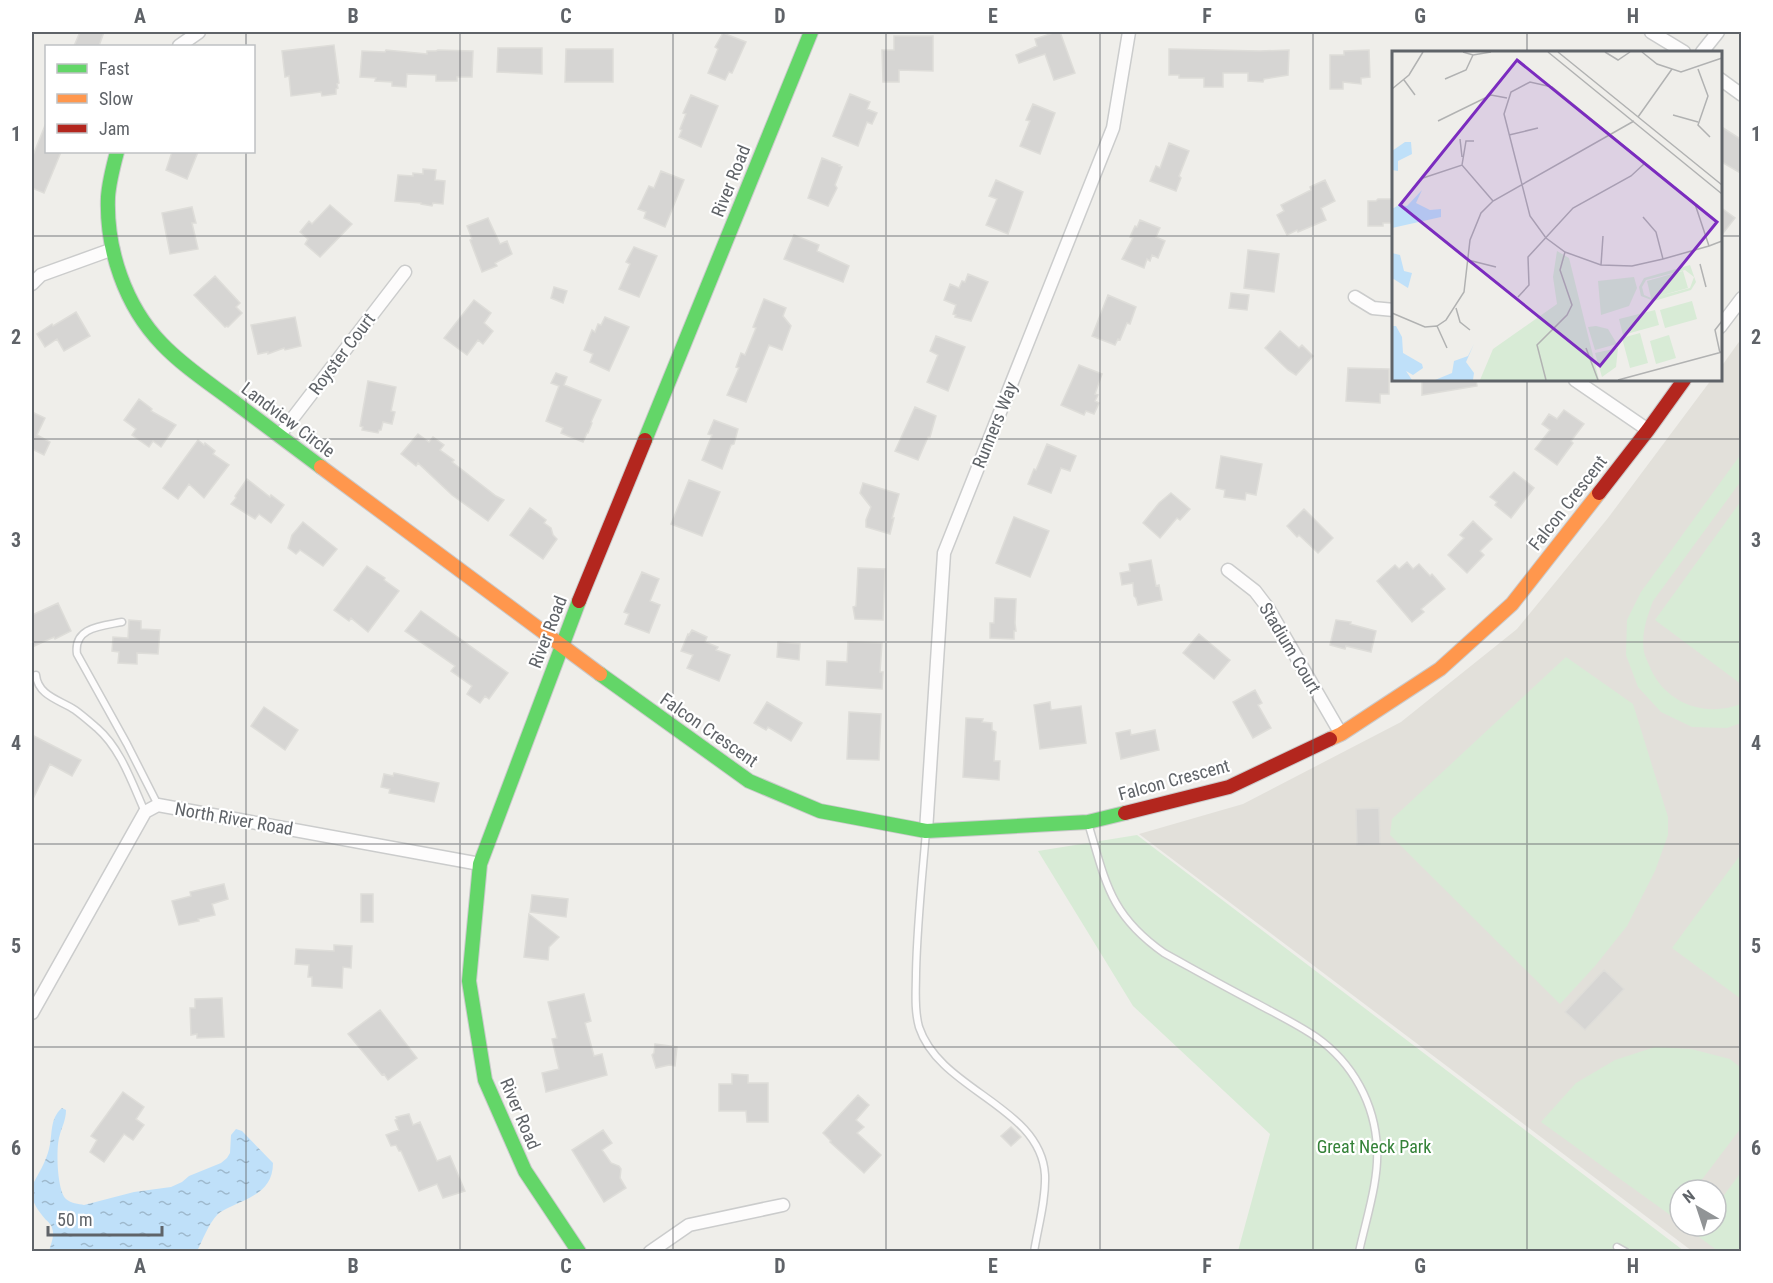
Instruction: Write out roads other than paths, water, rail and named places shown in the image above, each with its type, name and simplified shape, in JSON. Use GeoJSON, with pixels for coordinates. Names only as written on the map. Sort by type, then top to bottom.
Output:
{"type":"FeatureCollection","features":[{"type":"Feature","properties":{"kind":"street"},"geometry":{"type":"LineString","coordinates":[[180,45],[199,32]]}},
{"type":"Feature","properties":{"kind":"street","name":"River Road"},"geometry":{"type":"LineString","coordinates":[[579,1251],[525,1171],[485,1080],[469,981],[480,864],[561,646],[811,32]]}},
{"type":"Feature","properties":{"kind":"street","name":"Runners Way"},"geometry":{"type":"LineString","coordinates":[[926,831],[944,553],[1113,128],[1129,32]]}},
{"type":"Feature","properties":{"kind":"street"},"geometry":{"type":"LineString","coordinates":[[1651,32],[1682,51]]}},
{"type":"Feature","properties":{"kind":"street"},"geometry":{"type":"LineString","coordinates":[[1703,51],[1718,32]]}},
{"type":"Feature","properties":{"kind":"street"},"geometry":{"type":"LineString","coordinates":[[1722,80],[1742,95]]}},
{"type":"Feature","properties":{"kind":"street","name":"Landview Circle"},"geometry":{"type":"LineString","coordinates":[[117,153],[108,197],[114,249],[122,279],[134,306],[148,328],[165,348],[561,646]]}},
{"type":"Feature","properties":{"kind":"street"},"geometry":{"type":"LineString","coordinates":[[32,284],[41,275],[114,249]]}},
{"type":"Feature","properties":{"kind":"street","name":"Royster Court"},"geometry":{"type":"LineString","coordinates":[[279,436],[405,272]]}},
{"type":"Feature","properties":{"kind":"street"},"geometry":{"type":"LineString","coordinates":[[1355,297],[1372,308],[1392,310]]}},
{"type":"Feature","properties":{"kind":"street"},"geometry":{"type":"LineString","coordinates":[[1722,324],[1742,297]]}},
{"type":"Feature","properties":{"kind":"street"},"geometry":{"type":"LineString","coordinates":[[1576,381],[1648,430]]}},
{"type":"Feature","properties":{"kind":"street","name":"Falcon Crescent"},"geometry":{"type":"LineString","coordinates":[[561,646],[749,782],[820,811],[926,831],[1088,822],[1229,787],[1341,734],[1440,669],[1512,604],[1648,430],[1683,381]]}},
{"type":"Feature","properties":{"kind":"street","name":"Stadium Court"},"geometry":{"type":"LineString","coordinates":[[1228,570],[1255,591],[1268,608],[1341,734]]}},
{"type":"Feature","properties":{"kind":"street","name":"North River Road"},"geometry":{"type":"LineString","coordinates":[[145,812],[158,806],[480,864]]}},
{"type":"Feature","properties":{"kind":"street"},"geometry":{"type":"LineString","coordinates":[[32,1013],[145,812]]}},
{"type":"Feature","properties":{"kind":"street"},"geometry":{"type":"LineString","coordinates":[[650,1251],[689,1225],[783,1205]]}},
{"type":"Feature","properties":{"kind":"lane"},"geometry":{"type":"LineString","coordinates":[[122,622],[84,631],[78,639],[77,654],[158,806]]}},
{"type":"Feature","properties":{"kind":"lane"},"geometry":{"type":"LineString","coordinates":[[36,675],[38,685],[44,693],[75,710],[98,729],[112,745],[123,763],[145,812]]}},
{"type":"Feature","properties":{"kind":"lane"},"geometry":{"type":"LineString","coordinates":[[1088,822],[1107,886],[1116,906],[1146,940],[1164,953],[1317,1038],[1339,1057],[1357,1080],[1368,1101],[1378,1150],[1376,1173],[1359,1251]]}},
{"type":"Feature","properties":{"kind":"lane"},"geometry":{"type":"LineString","coordinates":[[926,831],[917,942],[915,1009],[919,1027],[927,1044],[951,1072],[1023,1127],[1034,1140],[1041,1154],[1045,1174],[1034,1251]]}},
{"type":"Feature","properties":{"kind":"lane"},"geometry":{"type":"LineString","coordinates":[[1617,1247],[1626,1251]]}},
{"type":"Feature","properties":{"kind":"water"},"geometry":{"type":"Polygon","coordinates":[[[62,1108],[66,1110],[66,1114],[58,1144],[58,1170],[63,1194],[72,1202],[84,1205],[134,1192],[171,1187],[227,1158],[230,1153],[231,1135],[236,1129],[242,1131],[273,1163],[272,1172],[260,1191],[224,1210],[214,1218],[197,1251],[49,1251],[53,1231],[35,1205],[32,1186],[48,1154],[55,1117],[62,1108]]]}},
{"type":"Feature","properties":{"kind":"park label","name":"Great Neck Park"},"geometry":{"type":"Point","coordinates":[1374,1147]}}]}
